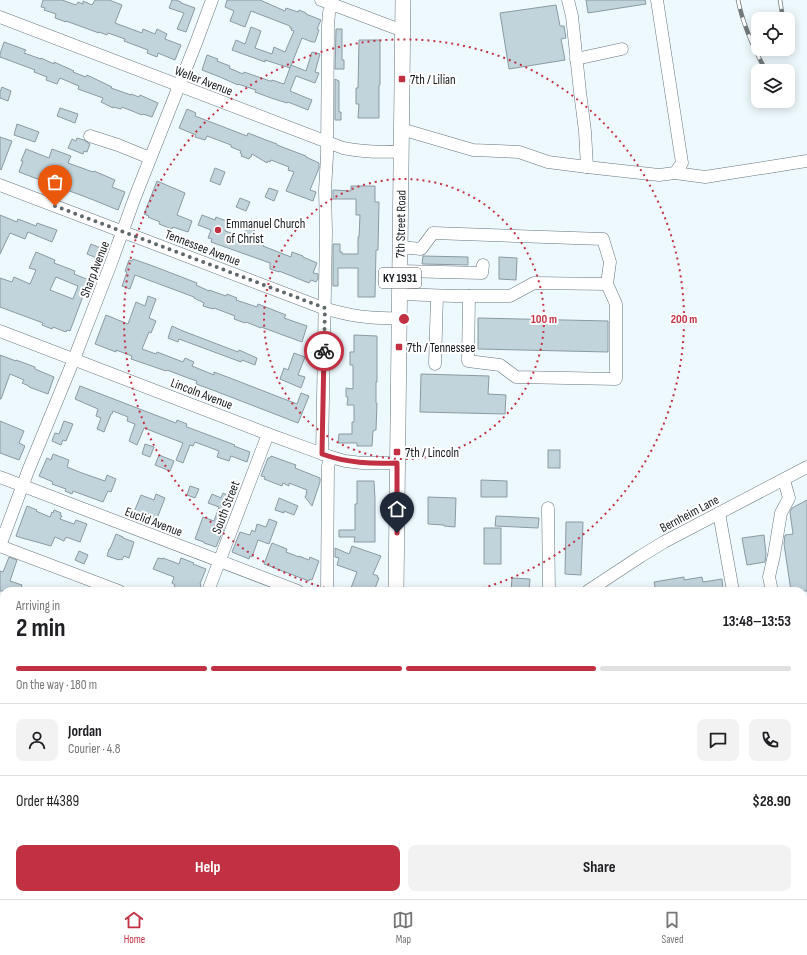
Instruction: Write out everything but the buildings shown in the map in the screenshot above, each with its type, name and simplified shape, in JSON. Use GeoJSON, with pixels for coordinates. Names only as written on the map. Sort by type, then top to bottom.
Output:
{"type":"FeatureCollection","features":[{"type":"Feature","properties":{"kind":"main road","name":"7th Street Road"},"geometry":{"type":"LineString","coordinates":[[396,587],[403,0]]}},
{"type":"Feature","properties":{"kind":"street","name":"Sharp Avenue"},"geometry":{"type":"LineString","coordinates":[[0,546],[52,411],[74,359],[212,0]]}},
{"type":"Feature","properties":{"kind":"street"},"geometry":{"type":"LineString","coordinates":[[568,0],[572,16],[585,131],[587,167]]}},
{"type":"Feature","properties":{"kind":"street"},"geometry":{"type":"LineString","coordinates":[[657,0],[682,163],[675,173]]}},
{"type":"Feature","properties":{"kind":"street"},"geometry":{"type":"LineString","coordinates":[[327,2],[402,30]]}},
{"type":"Feature","properties":{"kind":"street"},"geometry":{"type":"LineString","coordinates":[[327,2],[329,13],[325,190],[325,308],[328,466],[327,587]]}},
{"type":"Feature","properties":{"kind":"street","name":"Weller Avenue"},"geometry":{"type":"LineString","coordinates":[[0,17],[343,148],[358,151],[401,151]]}},
{"type":"Feature","properties":{"kind":"street"},"geometry":{"type":"LineString","coordinates":[[576,58],[622,49]]}},
{"type":"Feature","properties":{"kind":"street"},"geometry":{"type":"LineString","coordinates":[[401,129],[473,150],[519,152],[548,162],[660,174],[675,173],[705,177],[807,161]]}},
{"type":"Feature","properties":{"kind":"street"},"geometry":{"type":"LineString","coordinates":[[90,136],[150,158]]}},
{"type":"Feature","properties":{"kind":"street","name":"Tennessee Avenue"},"geometry":{"type":"LineString","coordinates":[[0,185],[325,308],[358,316],[399,318]]}},
{"type":"Feature","properties":{"kind":"street"},"geometry":{"type":"LineString","coordinates":[[400,247],[421,249],[433,233],[603,239],[610,262],[607,284],[616,304],[616,379],[516,377],[500,365],[468,361],[470,296]]}},
{"type":"Feature","properties":{"kind":"street"},"geometry":{"type":"LineString","coordinates":[[400,271],[482,273],[483,265]]}},
{"type":"Feature","properties":{"kind":"street"},"geometry":{"type":"LineString","coordinates":[[400,294],[437,296],[510,296],[534,283],[607,284]]}},
{"type":"Feature","properties":{"kind":"street"},"geometry":{"type":"LineString","coordinates":[[435,364],[437,296]]}},
{"type":"Feature","properties":{"kind":"street","name":"Lincoln Avenue"},"geometry":{"type":"LineString","coordinates":[[0,331],[268,434],[344,461],[362,463],[397,463]]}},
{"type":"Feature","properties":{"kind":"street","name":"South Street"},"geometry":{"type":"LineString","coordinates":[[210,587],[268,434]]}},
{"type":"Feature","properties":{"kind":"street","name":"Bernheim Lane"},"geometry":{"type":"LineString","coordinates":[[594,587],[664,542],[807,468]]}},
{"type":"Feature","properties":{"kind":"street","name":"Euclid Avenue"},"geometry":{"type":"LineString","coordinates":[[0,477],[288,587]]}},
{"type":"Feature","properties":{"kind":"street"},"geometry":{"type":"LineString","coordinates":[[771,587],[770,577],[781,514],[789,498],[784,480]]}},
{"type":"Feature","properties":{"kind":"street"},"geometry":{"type":"LineString","coordinates":[[548,508],[550,587]]}},
{"type":"Feature","properties":{"kind":"street"},"geometry":{"type":"LineString","coordinates":[[719,513],[732,587]]}},
{"type":"Feature","properties":{"kind":"street"},"geometry":{"type":"LineString","coordinates":[[0,546],[108,587]]}},
{"type":"Feature","properties":{"kind":"railway"},"geometry":{"type":"LineString","coordinates":[[738,0],[749,37],[762,64]]}},
{"type":"Feature","properties":{"kind":"railway"},"geometry":{"type":"LineString","coordinates":[[780,0],[782,12]]}},
{"type":"Feature","properties":{"kind":"way so far"},"geometry":{"type":"LineString","coordinates":[[55,206],[325,308],[324,351]]}},
{"type":"Feature","properties":{"kind":"place","name":"7th / Lilian"},"geometry":{"type":"Point","coordinates":[402,79]}},
{"type":"Feature","properties":{"kind":"place","name":"Emmanuel Church of Christ"},"geometry":{"type":"Point","coordinates":[218,230]}},
{"type":"Feature","properties":{"kind":"place","name":"7th / Tennessee"},"geometry":{"type":"Point","coordinates":[399,347]}},
{"type":"Feature","properties":{"kind":"place","name":"7th / Lincoln"},"geometry":{"type":"Point","coordinates":[397,452]}},
{"type":"Feature","properties":{"kind":"route"},"geometry":{"type":"LineString","coordinates":[[324,351],[322,454],[344,461],[379,464],[397,463],[397,533]]}}]}
